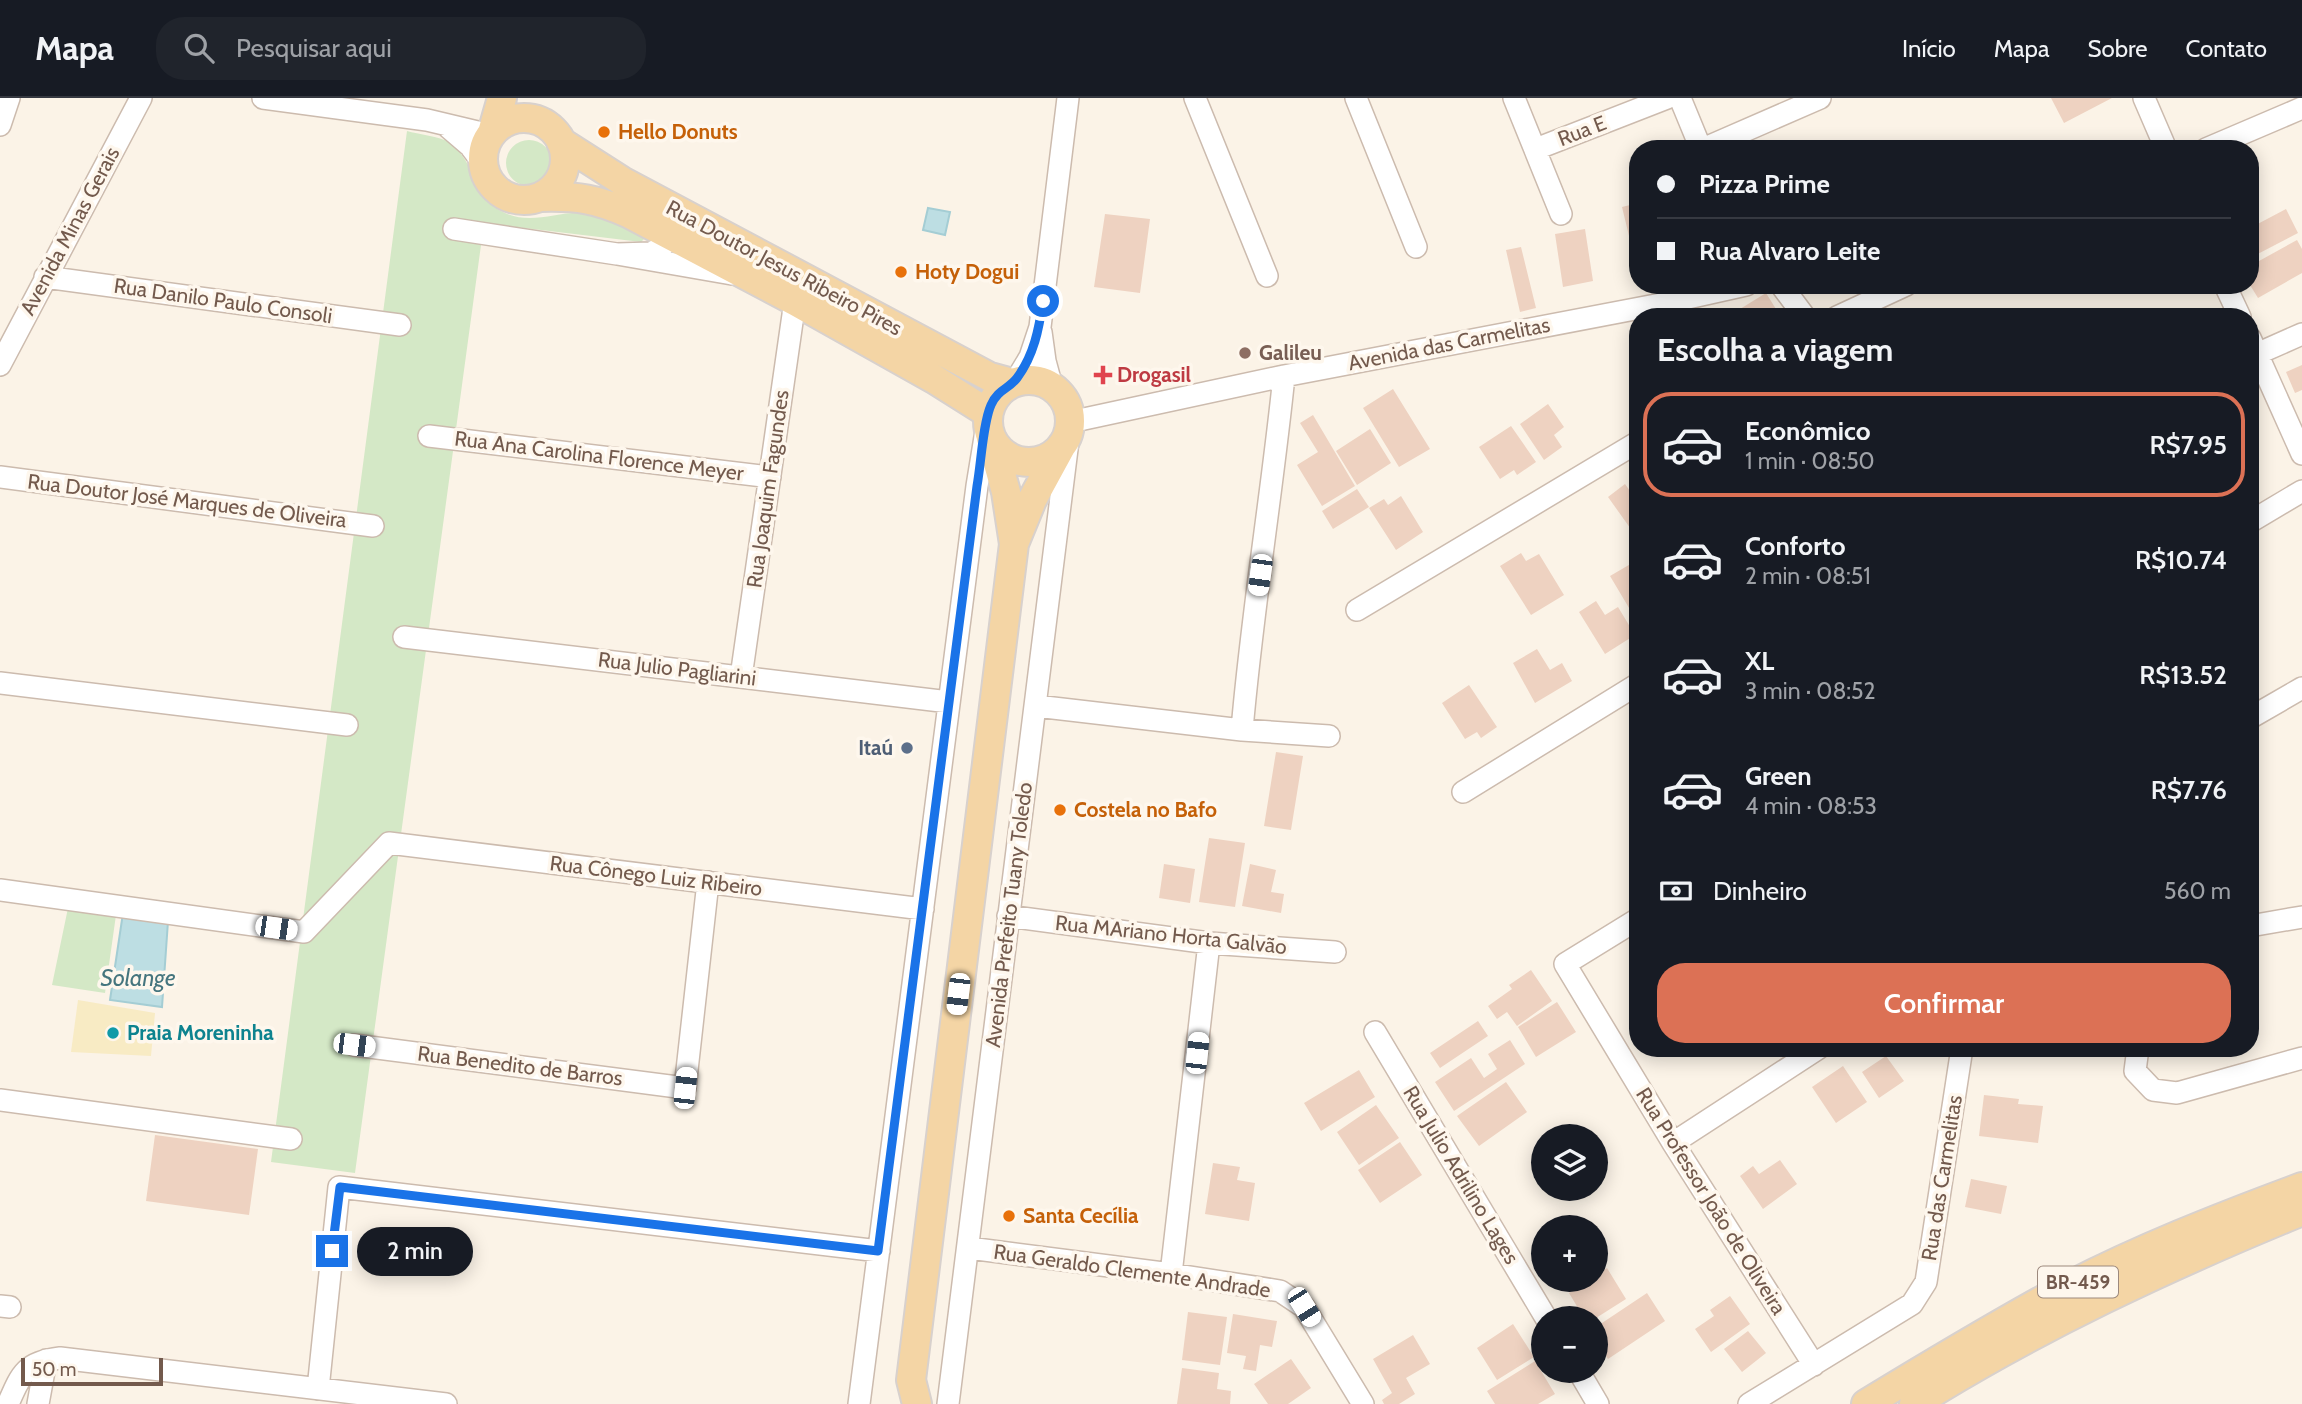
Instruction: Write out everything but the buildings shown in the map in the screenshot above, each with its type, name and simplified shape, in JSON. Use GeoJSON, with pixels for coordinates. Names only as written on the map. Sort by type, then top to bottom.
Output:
{"type":"FeatureCollection","features":[{"type":"Feature","properties":{"kind":"main road"},"geometry":{"type":"LineString","coordinates":[[502,98],[484,149],[482,163],[486,177],[500,193],[513,200],[527,201],[541,197],[555,187],[566,162],[564,147],[540,98]]}},
{"type":"Feature","properties":{"kind":"main road"},"geometry":{"type":"LineString","coordinates":[[491,134],[502,123],[516,118],[533,118],[546,123],[559,137]]}},
{"type":"Feature","properties":{"kind":"main road","name":"Rua Doutor Jesus Ribeiro Pires"},"geometry":{"type":"LineString","coordinates":[[559,137],[622,181],[646,194],[990,377],[1014,382]]}},
{"type":"Feature","properties":{"kind":"main road","name":"Rua Doutor Jesus Ribeiro Pires"},"geometry":{"type":"LineString","coordinates":[[541,197],[570,197],[603,202],[662,231],[934,379],[989,422]]}},
{"type":"Feature","properties":{"kind":"main road"},"geometry":{"type":"LineString","coordinates":[[1034,380],[1052,387],[1066,402],[1067,431],[1045,459],[1023,462],[1003,453],[989,422],[997,395],[1014,382],[1034,380]]}},
{"type":"Feature","properties":{"kind":"main road","name":"Avenida Prefeito Tuany Toledo"},"geometry":{"type":"LineString","coordinates":[[894,1404],[894,1401],[914,1392],[1014,544],[1006,492],[989,422]]}},
{"type":"Feature","properties":{"kind":"main road","name":"Avenida Prefeito Tuany Toledo"},"geometry":{"type":"LineString","coordinates":[[1014,544],[1032,500],[1067,431]]}},
{"type":"Feature","properties":{"kind":"main road","name":"BR-459"},"geometry":{"type":"LineString","coordinates":[[1867,1404],[2063,1289],[2201,1225],[2302,1187]]}},
{"type":"Feature","properties":{"kind":"main road","name":"BR-459"},"geometry":{"type":"LineString","coordinates":[[1914,1404],[1953,1379],[2070,1315],[2204,1251],[2302,1212]]}},
{"type":"Feature","properties":{"kind":"street"},"geometry":{"type":"LineString","coordinates":[[0,105],[7,98]]}},
{"type":"Feature","properties":{"kind":"street"},"geometry":{"type":"LineString","coordinates":[[0,125],[7,98]]}},
{"type":"Feature","properties":{"kind":"street","name":"Avenida Minas Gerais"},"geometry":{"type":"LineString","coordinates":[[0,365],[141,98]]}},
{"type":"Feature","properties":{"kind":"street"},"geometry":{"type":"LineString","coordinates":[[263,98],[444,124],[491,134]]}},
{"type":"Feature","properties":{"kind":"street"},"geometry":{"type":"LineString","coordinates":[[1014,382],[1030,357],[1040,327],[1068,98]]}},
{"type":"Feature","properties":{"kind":"street"},"geometry":{"type":"LineString","coordinates":[[1195,98],[1266,276]]}},
{"type":"Feature","properties":{"kind":"street"},"geometry":{"type":"LineString","coordinates":[[1356,98],[1416,247]]}},
{"type":"Feature","properties":{"kind":"street"},"geometry":{"type":"LineString","coordinates":[[1514,98],[1561,214]]}},
{"type":"Feature","properties":{"kind":"street","name":"Rua E"},"geometry":{"type":"LineString","coordinates":[[1536,149],[1667,98]]}},
{"type":"Feature","properties":{"kind":"street"},"geometry":{"type":"LineString","coordinates":[[1680,98],[1698,140]]}},
{"type":"Feature","properties":{"kind":"street"},"geometry":{"type":"LineString","coordinates":[[1723,140],[1820,98]]}},
{"type":"Feature","properties":{"kind":"street"},"geometry":{"type":"LineString","coordinates":[[2144,98],[2162,140]]}},
{"type":"Feature","properties":{"kind":"street"},"geometry":{"type":"LineString","coordinates":[[2227,140],[2302,108]]}},
{"type":"Feature","properties":{"kind":"street"},"geometry":{"type":"LineString","coordinates":[[444,124],[470,146],[482,163]]}},
{"type":"Feature","properties":{"kind":"street","name":"Rua Doutor Jesus Ribeiro Pires"},"geometry":{"type":"LineString","coordinates":[[454,229],[751,278]]}},
{"type":"Feature","properties":{"kind":"street","name":"Rua Doutor Jesus Ribeiro Pires"},"geometry":{"type":"LineString","coordinates":[[617,254],[651,253],[662,247],[662,231]]}},
{"type":"Feature","properties":{"kind":"street","name":"Rua Danilo Paulo Consoli"},"geometry":{"type":"LineString","coordinates":[[45,277],[400,325]]}},
{"type":"Feature","properties":{"kind":"street","name":"Avenida das Carmelitas"},"geometry":{"type":"LineString","coordinates":[[1671,308],[1717,294]]}},
{"type":"Feature","properties":{"kind":"street"},"geometry":{"type":"LineString","coordinates":[[1856,308],[1887,294]]}},
{"type":"Feature","properties":{"kind":"street","name":"Rua Joaquim Fagundes"},"geometry":{"type":"LineString","coordinates":[[741,677],[794,301]]}},
{"type":"Feature","properties":{"kind":"street","name":"Avenida das Carmelitas"},"geometry":{"type":"LineString","coordinates":[[1067,431],[1284,376],[1629,316]]}},
{"type":"Feature","properties":{"kind":"street"},"geometry":{"type":"LineString","coordinates":[[1040,327],[1052,387]]}},
{"type":"Feature","properties":{"kind":"street"},"geometry":{"type":"LineString","coordinates":[[2259,348],[2302,334]]}},
{"type":"Feature","properties":{"kind":"street"},"geometry":{"type":"LineString","coordinates":[[2259,363],[2302,454]]}},
{"type":"Feature","properties":{"kind":"street"},"geometry":{"type":"LineString","coordinates":[[1242,730],[1249,653],[1284,376]]}},
{"type":"Feature","properties":{"kind":"street"},"geometry":{"type":"LineString","coordinates":[[859,1404],[977,486],[989,422]]}},
{"type":"Feature","properties":{"kind":"street","name":"Avenida Prefeito Tuany Toledo"},"geometry":{"type":"LineString","coordinates":[[948,1404],[1036,706],[1067,431]]}},
{"type":"Feature","properties":{"kind":"street","name":"Rua Ana Carolina Florence Meyer"},"geometry":{"type":"LineString","coordinates":[[429,436],[769,477]]}},
{"type":"Feature","properties":{"kind":"street"},"geometry":{"type":"LineString","coordinates":[[1357,610],[1629,447]]}},
{"type":"Feature","properties":{"kind":"street","name":"Rua Doutor José Marques de Oliveira"},"geometry":{"type":"LineString","coordinates":[[0,477],[373,526]]}},
{"type":"Feature","properties":{"kind":"street"},"geometry":{"type":"LineString","coordinates":[[2259,517],[2302,491]]}},
{"type":"Feature","properties":{"kind":"street","name":"Rua Julio Pagliarini"},"geometry":{"type":"LineString","coordinates":[[404,637],[949,702]]}},
{"type":"Feature","properties":{"kind":"street"},"geometry":{"type":"LineString","coordinates":[[0,683],[347,725]]}},
{"type":"Feature","properties":{"kind":"street"},"geometry":{"type":"LineString","coordinates":[[2259,713],[2302,688]]}},
{"type":"Feature","properties":{"kind":"street"},"geometry":{"type":"LineString","coordinates":[[1463,792],[1629,690]]}},
{"type":"Feature","properties":{"kind":"street"},"geometry":{"type":"LineString","coordinates":[[1036,706],[1242,730],[1329,736]]}},
{"type":"Feature","properties":{"kind":"street","name":"Rua Cônego Luiz Ribeiro"},"geometry":{"type":"LineString","coordinates":[[0,890],[304,932],[389,843],[923,909]]}},
{"type":"Feature","properties":{"kind":"street","name":"Rua Benedito de Barros"},"geometry":{"type":"LineString","coordinates":[[354,1045],[685,1088],[708,883]]}},
{"type":"Feature","properties":{"kind":"street","name":"Rua MAriano Horta Galvão"},"geometry":{"type":"LineString","coordinates":[[1008,916],[1209,943],[1335,952]]}},
{"type":"Feature","properties":{"kind":"street"},"geometry":{"type":"LineString","coordinates":[[2259,924],[2302,917]]}},
{"type":"Feature","properties":{"kind":"street","name":"Rua Professor João de Oliveira"},"geometry":{"type":"LineString","coordinates":[[1629,925],[1565,964],[1672,1143],[1814,1364]]}},
{"type":"Feature","properties":{"kind":"street"},"geometry":{"type":"LineString","coordinates":[[1171,1274],[1209,943]]}},
{"type":"Feature","properties":{"kind":"street","name":"Rua Julio Adrilino Lages"},"geometry":{"type":"LineString","coordinates":[[1375,1031],[1539,1306]]}},
{"type":"Feature","properties":{"kind":"street"},"geometry":{"type":"LineString","coordinates":[[1672,1143],[1805,1057]]}},
{"type":"Feature","properties":{"kind":"street","name":"Rua das Carmelitas"},"geometry":{"type":"LineString","coordinates":[[1814,1364],[1912,1304],[1926,1282],[1961,1057]]}},
{"type":"Feature","properties":{"kind":"street"},"geometry":{"type":"LineString","coordinates":[[2137,1057],[2135,1071],[2153,1090],[2177,1093],[2302,1058]]}},
{"type":"Feature","properties":{"kind":"street"},"geometry":{"type":"LineString","coordinates":[[0,1100],[291,1139]]}},
{"type":"Feature","properties":{"kind":"street"},"geometry":{"type":"LineString","coordinates":[[318,1389],[340,1187],[878,1251]]}},
{"type":"Feature","properties":{"kind":"street","name":"Rua Geraldo Clemente Andrade"},"geometry":{"type":"LineString","coordinates":[[969,1248],[1280,1291],[1304,1307],[1363,1404]]}},
{"type":"Feature","properties":{"kind":"street"},"geometry":{"type":"LineString","coordinates":[[8,1404],[20,1376],[34,1363],[60,1358],[446,1404]]}},
{"type":"Feature","properties":{"kind":"street"},"geometry":{"type":"LineString","coordinates":[[38,1404],[46,1360]]}},
{"type":"Feature","properties":{"kind":"street"},"geometry":{"type":"LineString","coordinates":[[1749,1404],[1814,1364]]}},
{"type":"Feature","properties":{"kind":"street"},"geometry":{"type":"LineString","coordinates":[[1586,1383],[1598,1404]]}},
{"type":"Feature","properties":{"kind":"green space"},"geometry":{"type":"Polygon","coordinates":[[[407,131],[449,142],[463,156],[490,203],[508,214],[530,218],[574,213],[594,214],[646,237],[641,242],[484,223],[355,1173],[271,1162],[407,131]]]}},
{"type":"Feature","properties":{"kind":"green space"},"geometry":{"type":"Polygon","coordinates":[[[529,140],[545,147],[552,163],[545,179],[529,186],[513,179],[506,163],[513,147],[529,140]]]}},
{"type":"Feature","properties":{"kind":"green space"},"geometry":{"type":"Polygon","coordinates":[[[68,908],[116,915],[105,993],[52,985],[68,908]]]}},
{"type":"Feature","properties":{"kind":"sand","name":"Praia Moreninha"},"geometry":{"type":"Polygon","coordinates":[[[78,1000],[155,1013],[151,1056],[71,1052],[78,1000]]]}},
{"type":"Feature","properties":{"kind":"water"},"geometry":{"type":"Polygon","coordinates":[[[928,208],[950,212],[945,235],[923,230],[928,208]]]}},
{"type":"Feature","properties":{"kind":"water","name":"Solange"},"geometry":{"type":"Polygon","coordinates":[[[123,913],[168,921],[162,1007],[110,1000],[123,913]]]}},
{"type":"Feature","properties":{"kind":"place","name":"Hello Donuts"},"geometry":{"type":"Point","coordinates":[604,132]}},
{"type":"Feature","properties":{"kind":"place","name":"Hoty Dogui"},"geometry":{"type":"Point","coordinates":[901,272]}},
{"type":"Feature","properties":{"kind":"place","name":"Galileu"},"geometry":{"type":"Point","coordinates":[1245,353]}},
{"type":"Feature","properties":{"kind":"place","name":"Drogasil"},"geometry":{"type":"Point","coordinates":[1103,375]}},
{"type":"Feature","properties":{"kind":"place","name":"Itaú"},"geometry":{"type":"Point","coordinates":[907,748]}},
{"type":"Feature","properties":{"kind":"place","name":"Costela no Bafo"},"geometry":{"type":"Point","coordinates":[1060,810]}},
{"type":"Feature","properties":{"kind":"place","name":"Praia Moreninha"},"geometry":{"type":"Point","coordinates":[113,1033]}},
{"type":"Feature","properties":{"kind":"place","name":"Santa Cecília"},"geometry":{"type":"Point","coordinates":[1009,1216]}},
{"type":"Feature","properties":{"kind":"route"},"geometry":{"type":"LineString","coordinates":[[332,1251],[340,1187],[878,1251],[988,413],[997,395],[1015,382],[1030,357],[1040,327],[1043,301]]}}]}
